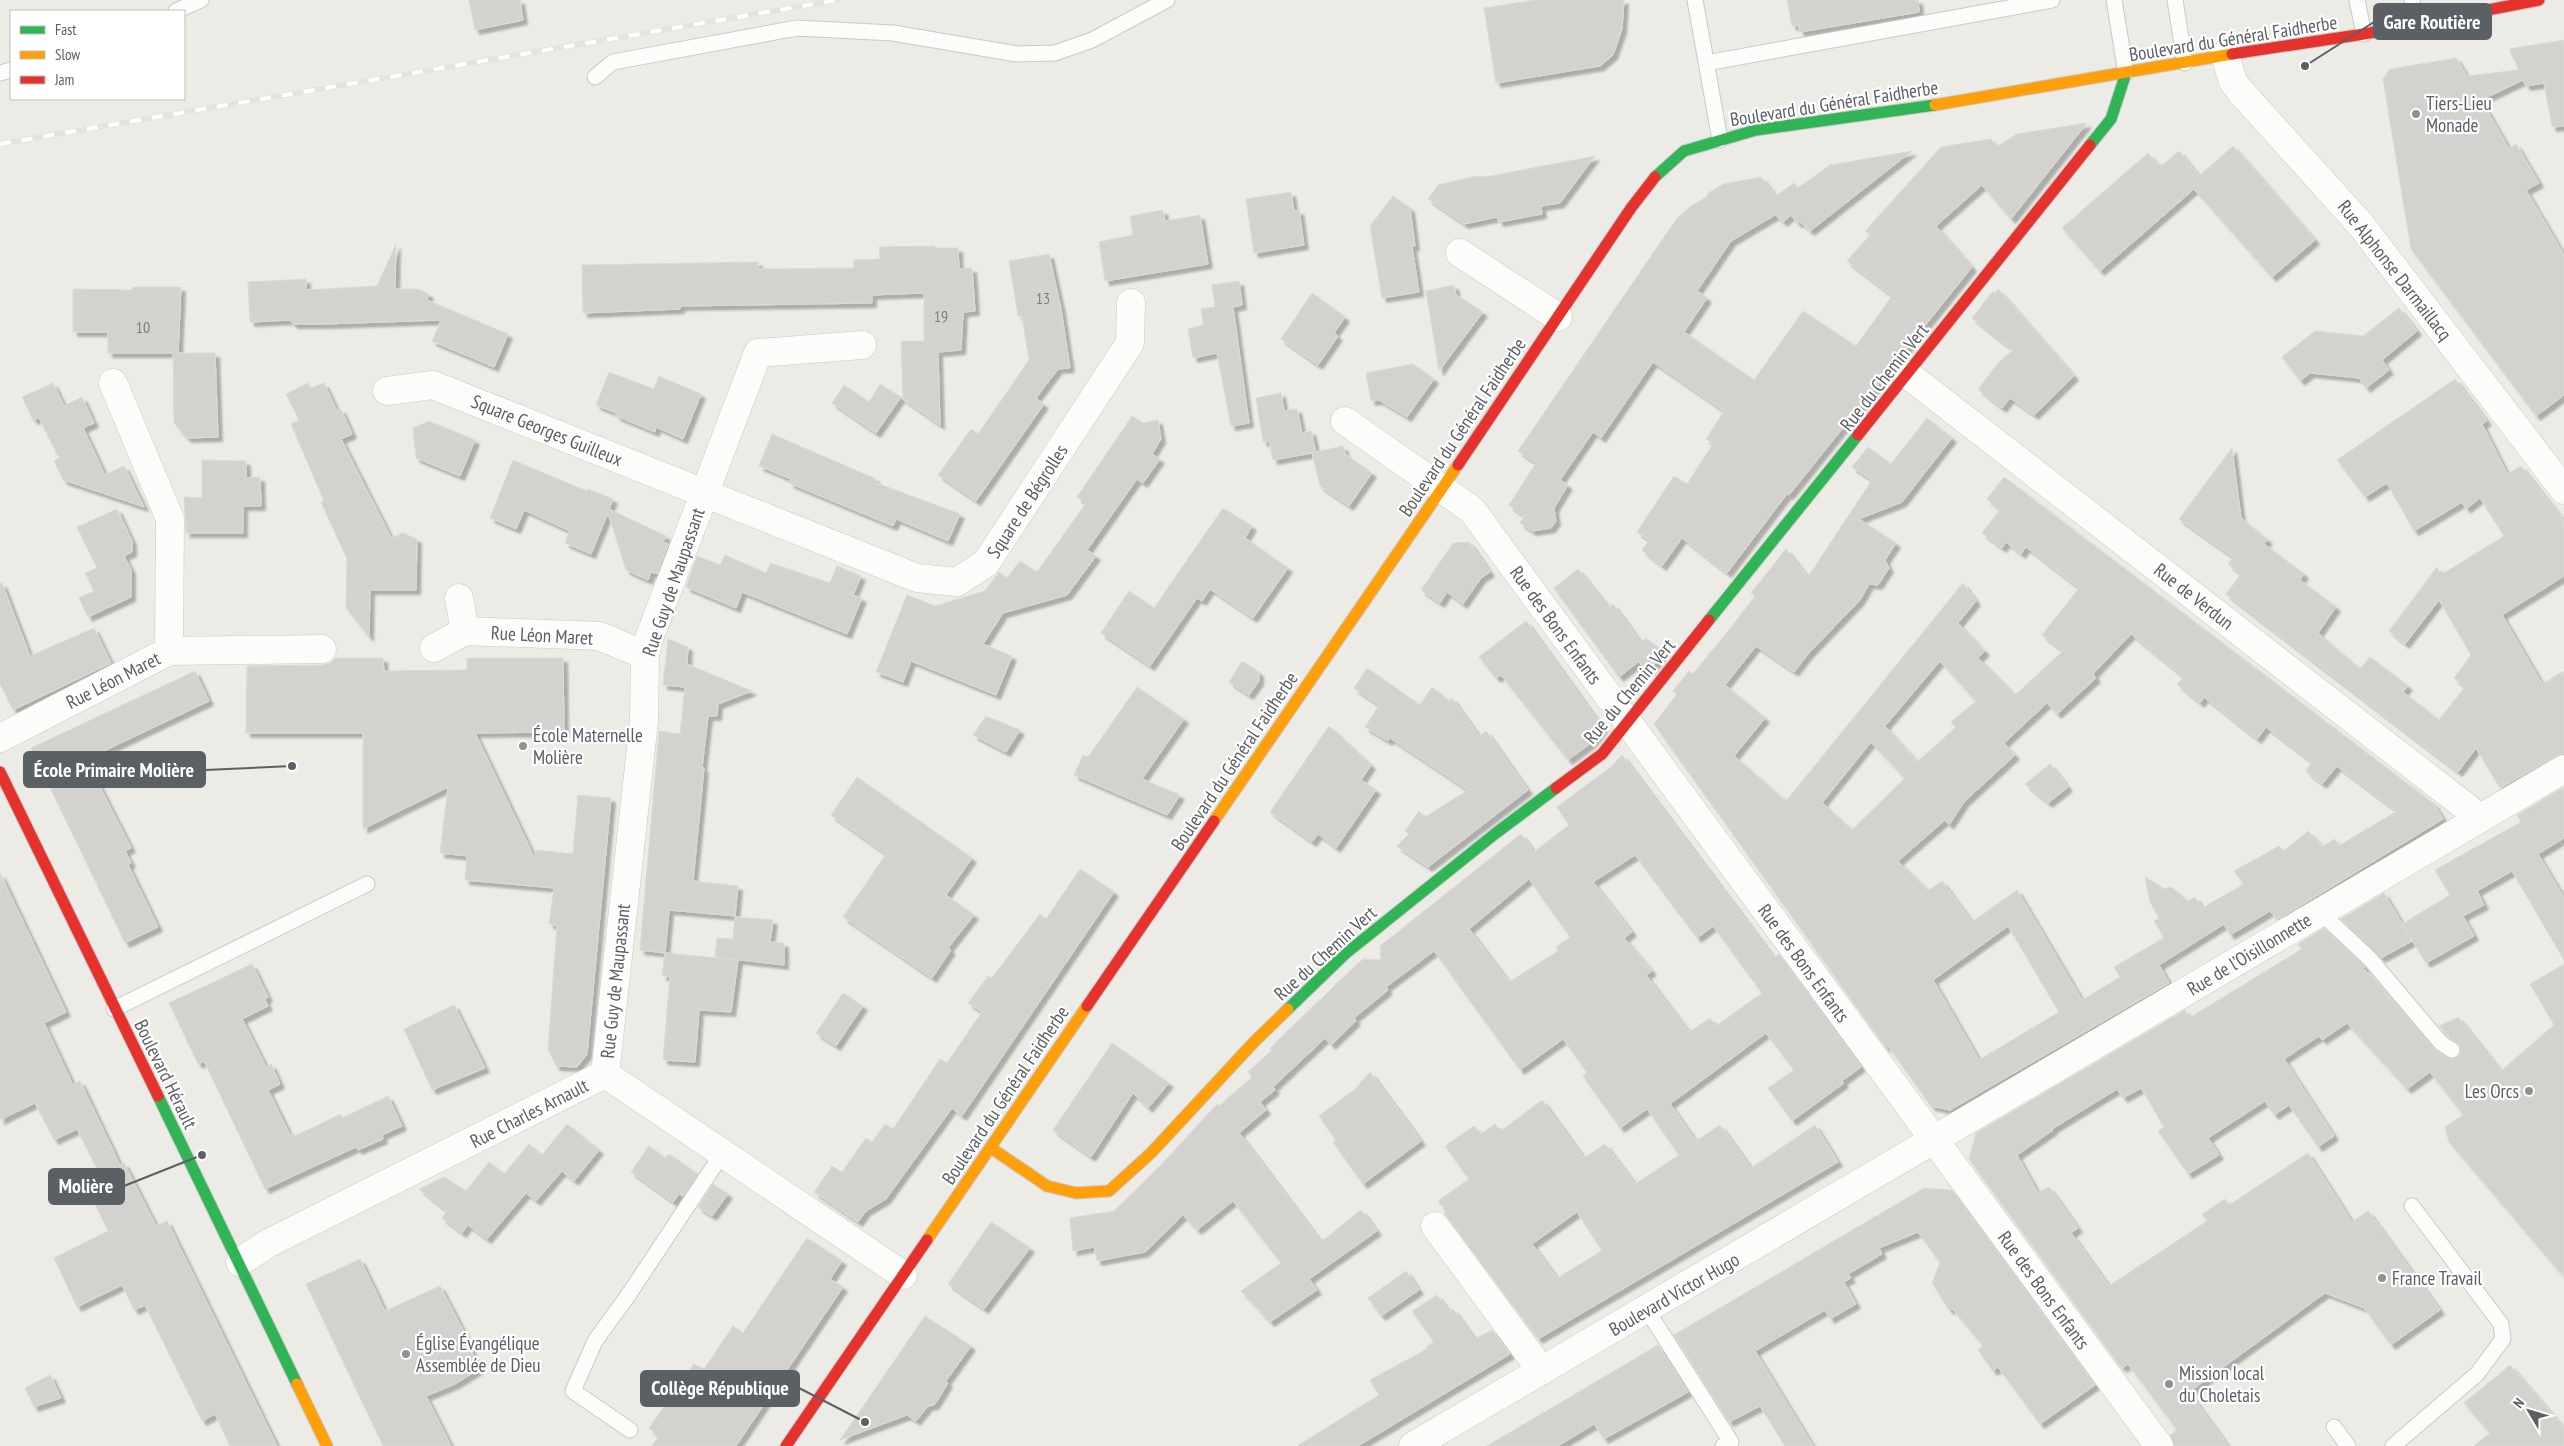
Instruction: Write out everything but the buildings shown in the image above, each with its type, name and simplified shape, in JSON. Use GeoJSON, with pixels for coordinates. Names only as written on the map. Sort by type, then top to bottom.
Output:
{"type":"FeatureCollection","features":[{"type":"Feature","properties":{"kind":"main road","name":"Boulevard du Général Faidherbe"},"geometry":{"type":"LineString","coordinates":[[786,1446],[1442,488],[1631,208],[1662,168],[1684,151],[1756,130],[1916,108],[2225,55],[2364,34],[2539,0]]}},
{"type":"Feature","properties":{"kind":"main road","name":"Rue du Chemin Vert"},"geometry":{"type":"LineString","coordinates":[[991,1148],[1047,1186],[1076,1193],[1109,1191],[1151,1153],[1254,1042],[1345,954],[1496,833],[1602,754],[1629,723],[1908,375],[2111,119],[2126,73]]}},
{"type":"Feature","properties":{"kind":"main road","name":"Boulevard Hérault"},"geometry":{"type":"LineString","coordinates":[[0,772],[114,1009],[240,1262],[327,1446]]}},
{"type":"Feature","properties":{"kind":"street","name":"Rue Alphonse Darmaillacq"},"geometry":{"type":"LineString","coordinates":[[2225,55],[2233,82],[2240,92],[2361,225],[2564,490]]}},
{"type":"Feature","properties":{"kind":"street"},"geometry":{"type":"LineString","coordinates":[[1460,253],[1558,317]]}},
{"type":"Feature","properties":{"kind":"street","name":"Square de Bégrolles"},"geometry":{"type":"LineString","coordinates":[[704,492],[917,578],[958,582],[986,563],[1130,343],[1131,303]]}},
{"type":"Feature","properties":{"kind":"street","name":"Rue Guy de Maupassant"},"geometry":{"type":"LineString","coordinates":[[605,1074],[644,721],[645,656],[704,492],[758,353],[862,345]]}},
{"type":"Feature","properties":{"kind":"street","name":"Rue de Verdun"},"geometry":{"type":"LineString","coordinates":[[1908,375],[2470,810],[2476,820]]}},
{"type":"Feature","properties":{"kind":"street"},"geometry":{"type":"LineString","coordinates":[[113,382],[170,520],[168,652]]}},
{"type":"Feature","properties":{"kind":"street","name":"Square Georges Guilleux"},"geometry":{"type":"LineString","coordinates":[[387,391],[433,386],[704,492]]}},
{"type":"Feature","properties":{"kind":"street","name":"Rue des Bons Enfants"},"geometry":{"type":"LineString","coordinates":[[1345,421],[1472,510],[2159,1446]]}},
{"type":"Feature","properties":{"kind":"street","name":"Rue Léon Maret"},"geometry":{"type":"LineString","coordinates":[[459,598],[465,632]]}},
{"type":"Feature","properties":{"kind":"street","name":"Rue Léon Maret"},"geometry":{"type":"LineString","coordinates":[[434,648],[465,632],[599,636],[645,656]]}},
{"type":"Feature","properties":{"kind":"street","name":"Rue Léon Maret"},"geometry":{"type":"LineString","coordinates":[[0,738],[168,652],[322,649]]}},
{"type":"Feature","properties":{"kind":"street","name":"Rue de l’Oisillonnette"},"geometry":{"type":"LineString","coordinates":[[1935,1141],[2564,769]]}},
{"type":"Feature","properties":{"kind":"street","name":"Rue Charles Arnault"},"geometry":{"type":"LineString","coordinates":[[240,1262],[267,1244],[605,1074],[903,1276]]}},
{"type":"Feature","properties":{"kind":"street","name":"Boulevard Victor Hugo"},"geometry":{"type":"LineString","coordinates":[[1413,1446],[1935,1141]]}},
{"type":"Feature","properties":{"kind":"street"},"geometry":{"type":"LineString","coordinates":[[1435,1226],[1542,1371]]}},
{"type":"Feature","properties":{"kind":"lane"},"geometry":{"type":"LineString","coordinates":[[178,10],[201,0]]}},
{"type":"Feature","properties":{"kind":"lane"},"geometry":{"type":"LineString","coordinates":[[595,77],[613,62],[796,28],[893,33],[1017,54],[1055,52],[1092,40],[1167,0]]}},
{"type":"Feature","properties":{"kind":"lane"},"geometry":{"type":"LineString","coordinates":[[1695,0],[1720,140]]}},
{"type":"Feature","properties":{"kind":"lane"},"geometry":{"type":"LineString","coordinates":[[1706,63],[2052,0]]}},
{"type":"Feature","properties":{"kind":"lane"},"geometry":{"type":"LineString","coordinates":[[2114,0],[2126,73]]}},
{"type":"Feature","properties":{"kind":"lane"},"geometry":{"type":"LineString","coordinates":[[2175,0],[2185,63]]}},
{"type":"Feature","properties":{"kind":"lane"},"geometry":{"type":"LineString","coordinates":[[2357,0],[2364,34]]}},
{"type":"Feature","properties":{"kind":"lane"},"geometry":{"type":"LineString","coordinates":[[2412,0],[2416,25]]}},
{"type":"Feature","properties":{"kind":"lane"},"geometry":{"type":"LineString","coordinates":[[114,1009],[367,884]]}},
{"type":"Feature","properties":{"kind":"lane"},"geometry":{"type":"LineString","coordinates":[[2320,912],[2370,959],[2442,1043],[2452,1050]]}},
{"type":"Feature","properties":{"kind":"lane"},"geometry":{"type":"LineString","coordinates":[[630,1430],[572,1391],[595,1341],[627,1297],[722,1154]]}},
{"type":"Feature","properties":{"kind":"lane"},"geometry":{"type":"LineString","coordinates":[[2393,1446],[2477,1374],[2503,1339],[2501,1324],[2412,1206]]}},
{"type":"Feature","properties":{"kind":"lane"},"geometry":{"type":"LineString","coordinates":[[1647,1310],[1731,1442],[1723,1446]]}},
{"type":"Feature","properties":{"kind":"lane"},"geometry":{"type":"LineString","coordinates":[[2334,1427],[2348,1446]]}},
{"type":"Feature","properties":{"kind":"railway"},"geometry":{"type":"LineString","coordinates":[[0,144],[837,0]]}},
{"type":"Feature","properties":{"kind":"traffic: fast"},"geometry":{"type":"LineString","coordinates":[[2090,145],[2111,119],[2126,73]]}},
{"type":"Feature","properties":{"kind":"traffic: fast"},"geometry":{"type":"LineString","coordinates":[[1655,177],[1684,151],[1756,130],[1935,105]]}},
{"type":"Feature","properties":{"kind":"traffic: fast"},"geometry":{"type":"LineString","coordinates":[[1709,620],[1858,435]]}},
{"type":"Feature","properties":{"kind":"traffic: fast"},"geometry":{"type":"LineString","coordinates":[[1288,1009],[1345,954],[1496,833],[1556,788]]}},
{"type":"Feature","properties":{"kind":"traffic: fast"},"geometry":{"type":"LineString","coordinates":[[158,1096],[297,1384]]}},
{"type":"Feature","properties":{"kind":"traffic: slow"},"geometry":{"type":"LineString","coordinates":[[1935,105],[2232,54]]}},
{"type":"Feature","properties":{"kind":"traffic: slow"},"geometry":{"type":"LineString","coordinates":[[1214,821],[1458,465]]}},
{"type":"Feature","properties":{"kind":"traffic: slow"},"geometry":{"type":"LineString","coordinates":[[927,1240],[1087,1006]]}},
{"type":"Feature","properties":{"kind":"traffic: slow"},"geometry":{"type":"LineString","coordinates":[[991,1148],[1047,1186],[1076,1193],[1109,1191],[1151,1153],[1254,1042],[1288,1009]]}},
{"type":"Feature","properties":{"kind":"traffic: slow"},"geometry":{"type":"LineString","coordinates":[[297,1384],[327,1446]]}},
{"type":"Feature","properties":{"kind":"traffic: jam"},"geometry":{"type":"LineString","coordinates":[[2232,54],[2364,34],[2539,0]]}},
{"type":"Feature","properties":{"kind":"traffic: jam"},"geometry":{"type":"LineString","coordinates":[[1858,435],[2090,145]]}},
{"type":"Feature","properties":{"kind":"traffic: jam"},"geometry":{"type":"LineString","coordinates":[[1458,465],[1631,208],[1655,177]]}},
{"type":"Feature","properties":{"kind":"traffic: jam"},"geometry":{"type":"LineString","coordinates":[[1556,788],[1602,754],[1709,620]]}},
{"type":"Feature","properties":{"kind":"traffic: jam"},"geometry":{"type":"LineString","coordinates":[[0,772],[158,1096]]}},
{"type":"Feature","properties":{"kind":"traffic: jam"},"geometry":{"type":"LineString","coordinates":[[1087,1006],[1214,821]]}},
{"type":"Feature","properties":{"kind":"traffic: jam"},"geometry":{"type":"LineString","coordinates":[[786,1446],[927,1240]]}},
{"type":"Feature","properties":{"kind":"place","name":"Gare Routière"},"geometry":{"type":"Point","coordinates":[2305,66]}},
{"type":"Feature","properties":{"kind":"place","name":"Tiers-Lieu Monade"},"geometry":{"type":"Point","coordinates":[2416,114]}},
{"type":"Feature","properties":{"kind":"place","name":"École Maternelle Molière"},"geometry":{"type":"Point","coordinates":[523,746]}},
{"type":"Feature","properties":{"kind":"place","name":"École Primaire Molière"},"geometry":{"type":"Point","coordinates":[292,766]}},
{"type":"Feature","properties":{"kind":"place","name":"Les Orcs"},"geometry":{"type":"Point","coordinates":[2529,1091]}},
{"type":"Feature","properties":{"kind":"place","name":"Molière"},"geometry":{"type":"Point","coordinates":[202,1155]}},
{"type":"Feature","properties":{"kind":"place","name":"France Travail"},"geometry":{"type":"Point","coordinates":[2382,1278]}},
{"type":"Feature","properties":{"kind":"place","name":"Église Évangélique Assemblée de Dieu"},"geometry":{"type":"Point","coordinates":[406,1354]}},
{"type":"Feature","properties":{"kind":"place","name":"Mission local du Choletais"},"geometry":{"type":"Point","coordinates":[2169,1384]}},
{"type":"Feature","properties":{"kind":"place","name":"Collège République"},"geometry":{"type":"Point","coordinates":[865,1422]}}]}
